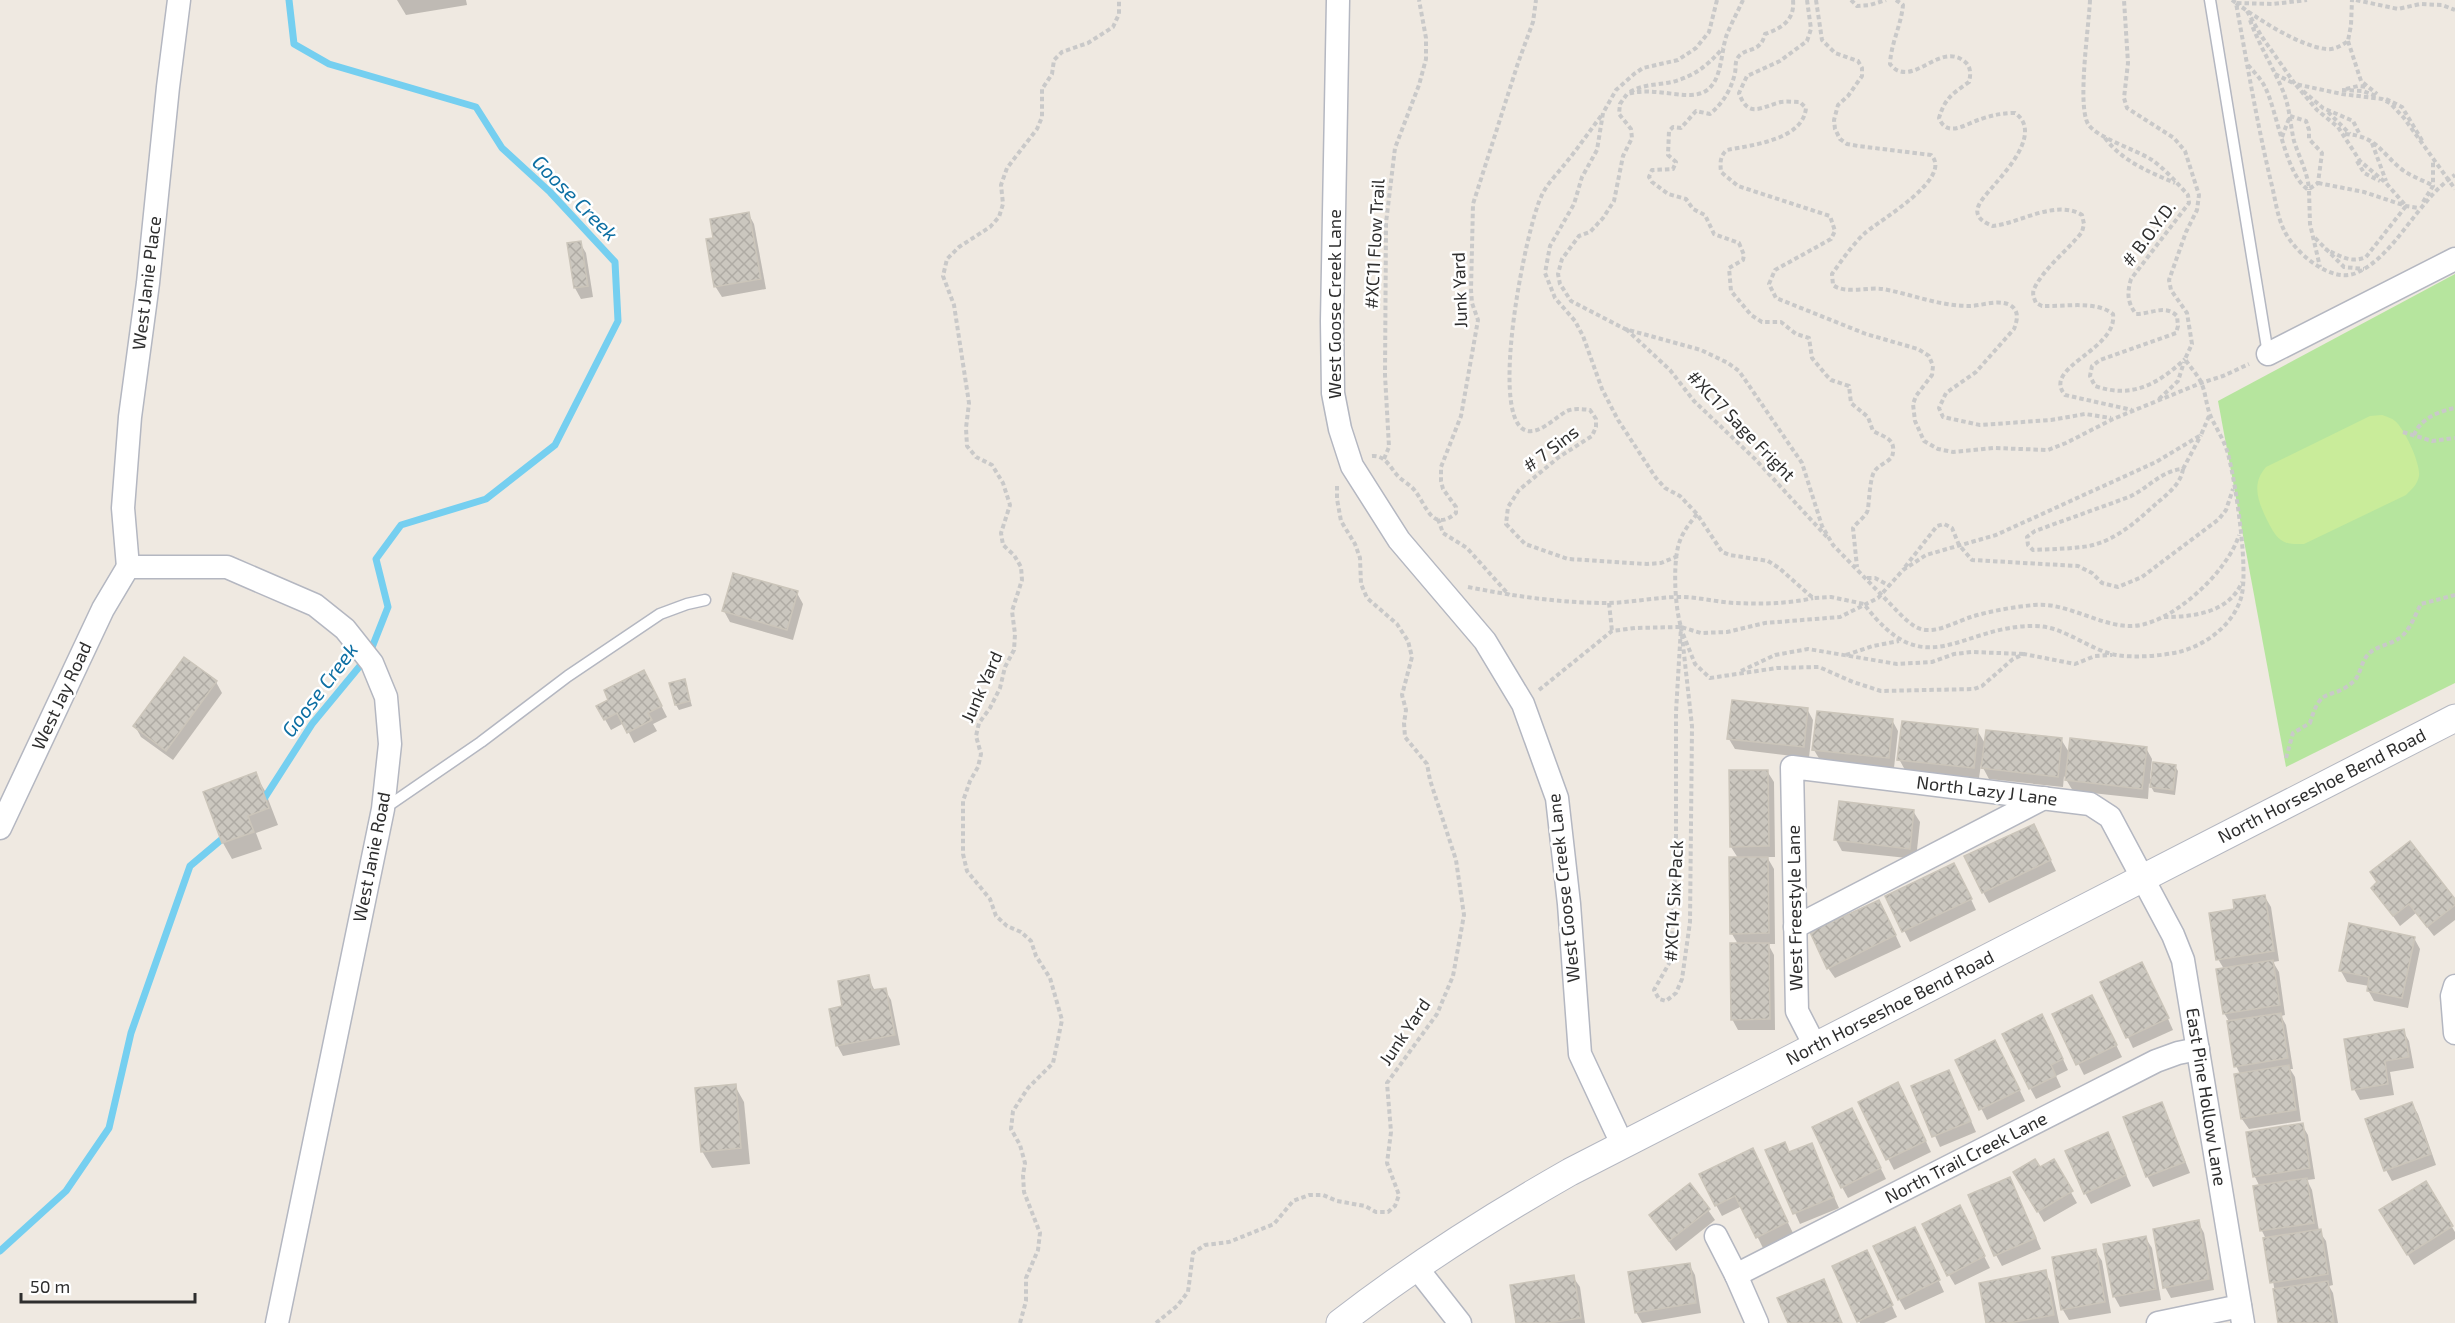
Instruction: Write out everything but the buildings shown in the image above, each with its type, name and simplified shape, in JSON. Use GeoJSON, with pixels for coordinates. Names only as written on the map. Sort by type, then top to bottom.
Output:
{"type":"FeatureCollection","features":[{"type":"Feature","properties":{"kind":"street","name":"West Janie Place"},"geometry":{"type":"LineString","coordinates":[[128,567],[123,508],[130,417],[148,283],[179,0]]}},
{"type":"Feature","properties":{"kind":"street","name":"West Goose Creek Lane"},"geometry":{"type":"LineString","coordinates":[[1338,0],[1332,321],[1334,393],[1340,429],[1352,466],[1399,540],[1485,640],[1523,704],[1557,798],[1569,904],[1580,1054],[1623,1146]]}},
{"type":"Feature","properties":{"kind":"street"},"geometry":{"type":"LineString","coordinates":[[2268,354],[2455,259]]}},
{"type":"Feature","properties":{"kind":"street","name":"West Janie Road"},"geometry":{"type":"LineString","coordinates":[[128,567],[227,567],[315,604],[345,629],[372,663],[386,697],[390,744],[382,809],[277,1323]]}},
{"type":"Feature","properties":{"kind":"street","name":"West Jay Road"},"geometry":{"type":"LineString","coordinates":[[0,828],[88,640],[128,567]]}},
{"type":"Feature","properties":{"kind":"street","name":"North Horseshoe Bend Road"},"geometry":{"type":"LineString","coordinates":[[1341,1323],[1416,1267],[1487,1219],[1570,1172],[2455,718]]}},
{"type":"Feature","properties":{"kind":"street","name":"North Lazy J Lane"},"geometry":{"type":"LineString","coordinates":[[1792,767],[2090,804],[2110,817],[2144,878]]}},
{"type":"Feature","properties":{"kind":"street","name":"West Freestyle Lane"},"geometry":{"type":"LineString","coordinates":[[1792,767],[1797,1011],[1815,1046]]}},
{"type":"Feature","properties":{"kind":"street"},"geometry":{"type":"LineString","coordinates":[[1796,927],[2044,798]]}},
{"type":"Feature","properties":{"kind":"street","name":"East Pine Hollow Lane"},"geometry":{"type":"LineString","coordinates":[[2144,878],[2183,960],[2241,1315]]}},
{"type":"Feature","properties":{"kind":"street"},"geometry":{"type":"LineString","coordinates":[[2455,986],[2452,996],[2455,1033]]}},
{"type":"Feature","properties":{"kind":"street","name":"North Trail Creek Lane"},"geometry":{"type":"LineString","coordinates":[[1736,1275],[2156,1061],[2178,1053],[2198,1050]]}},
{"type":"Feature","properties":{"kind":"street"},"geometry":{"type":"LineString","coordinates":[[1716,1236],[1757,1323]]}},
{"type":"Feature","properties":{"kind":"street"},"geometry":{"type":"LineString","coordinates":[[1416,1267],[1460,1323]]}},
{"type":"Feature","properties":{"kind":"street"},"geometry":{"type":"LineString","coordinates":[[2158,1323],[2241,1315]]}},
{"type":"Feature","properties":{"kind":"lane"},"geometry":{"type":"LineString","coordinates":[[2210,0],[2268,354]]}},
{"type":"Feature","properties":{"kind":"lane"},"geometry":{"type":"LineString","coordinates":[[382,809],[481,742],[568,675],[660,614],[705,600]]}},
{"type":"Feature","properties":{"kind":"path","name":"Junk Yard"},"geometry":{"type":"LineString","coordinates":[[1020,1323],[1026,1301],[1026,1278],[1038,1250],[1040,1233],[1024,1192],[1025,1163],[1020,1145],[1011,1129],[1013,1111],[1028,1088],[1053,1063],[1062,1020],[1050,978],[1036,956],[1031,941],[996,916],[990,900],[968,871],[963,854],[963,801],[978,767],[981,754],[976,736],[979,723],[1000,688],[1005,667],[1014,650],[1015,634],[1012,611],[1022,580],[1021,567],[1014,555],[1003,545],[1000,533],[1010,505],[1003,483],[992,465],[976,457],[968,446],[966,428],[969,403],[954,305],[942,276],[947,259],[959,247],[990,227],[999,217],[1003,204],[1001,185],[1006,168],[1037,129],[1042,117],[1042,89],[1052,74],[1054,60],[1062,52],[1088,43],[1113,27],[1119,14],[1119,0]]}},
{"type":"Feature","properties":{"kind":"path","name":"#XC11 Flow Trail"},"geometry":{"type":"LineString","coordinates":[[1419,0],[1426,38],[1426,59],[1419,85],[1398,136],[1386,223],[1385,375],[1389,447],[1384,459],[1398,477],[1409,484],[1428,514],[1438,519]]}},
{"type":"Feature","properties":{"kind":"path","name":"Junk Yard"},"geometry":{"type":"LineString","coordinates":[[1438,519],[1450,518],[1456,513],[1456,507],[1443,489],[1441,467],[1461,416],[1478,320],[1471,290],[1473,204],[1533,22],[1536,0]]}},
{"type":"Feature","properties":{"kind":"path"},"geometry":{"type":"LineString","coordinates":[[1717,0],[1708,32],[1696,48],[1678,60],[1643,68],[1616,90],[1603,113],[1597,150],[1582,177],[1574,204],[1550,246],[1545,273],[1555,298],[1575,321],[1583,336],[1602,389],[1656,478],[1665,488],[1680,496],[1697,514],[1722,552],[1768,561],[1814,598]]}},
{"type":"Feature","properties":{"kind":"path"},"geometry":{"type":"LineString","coordinates":[[1627,94],[1638,91],[1691,95],[1703,94],[1711,88],[1718,77],[1727,35],[1743,0]]}},
{"type":"Feature","properties":{"kind":"path"},"geometry":{"type":"LineString","coordinates":[[1793,0],[1794,12],[1788,21],[1776,30],[1764,34],[1763,42],[1757,49],[1741,54],[1736,61],[1733,81],[1726,97],[1718,107],[1710,114],[1696,111],[1682,128],[1673,127],[1669,130],[1666,149],[1668,155],[1676,162],[1676,166],[1673,169],[1652,170],[1649,177],[1668,194],[1686,199],[1693,208],[1705,215],[1714,234],[1739,243],[1744,255],[1743,260],[1730,268],[1731,291],[1756,319],[1762,322],[1781,322],[1796,334],[1809,338],[1812,358],[1831,380],[1849,386],[1851,403],[1868,417],[1873,431],[1890,438],[1894,444],[1892,457],[1878,467],[1872,478],[1867,512],[1853,528],[1857,568]]}},
{"type":"Feature","properties":{"kind":"path"},"geometry":{"type":"LineString","coordinates":[[1808,0],[1811,29],[1807,41],[1780,61],[1747,76],[1739,93],[1743,104],[1748,109],[1765,109],[1782,102],[1800,102],[1806,108],[1805,117],[1800,125],[1773,140],[1727,150],[1722,154],[1721,172],[1738,186],[1830,216],[1835,231],[1831,239],[1775,270],[1769,284],[1776,298],[1866,334],[1918,349],[1929,356],[1933,366],[1932,375],[1916,396],[1913,404],[1915,421],[1924,441],[1938,449],[1953,452],[1994,448],[2048,450],[2113,419],[2223,376],[2268,354]]}},
{"type":"Feature","properties":{"kind":"path"},"geometry":{"type":"LineString","coordinates":[[1816,0],[1822,40],[1835,53],[1858,61],[1862,68],[1862,75],[1835,111],[1835,129],[1840,139],[1847,144],[1858,146],[1931,155],[1936,160],[1937,167],[1928,183],[1886,220],[1875,225],[1863,235],[1832,274],[1833,285],[1843,290],[1882,289],[1959,305],[1998,303],[2012,307],[2016,312],[2017,321],[2014,329],[1976,372],[1946,393],[1939,408],[1943,417],[1980,426],[2044,421],[2085,414],[2113,419]]}},
{"type":"Feature","properties":{"kind":"path"},"geometry":{"type":"LineString","coordinates":[[1851,0],[1857,6],[1886,0]]}},
{"type":"Feature","properties":{"kind":"path"},"geometry":{"type":"LineString","coordinates":[[1896,0],[1903,5],[1902,20],[1891,50],[1890,63],[1896,70],[1907,72],[1938,58],[1955,56],[1966,62],[1971,72],[1969,82],[1948,97],[1942,106],[1939,118],[1941,124],[1946,128],[1957,129],[1991,116],[2015,113],[2022,118],[2026,126],[2025,137],[2019,149],[1996,184],[1978,204],[1977,212],[1980,219],[1993,226],[2051,212],[2074,210],[2082,215],[2084,224],[2082,232],[2043,276],[2033,291],[2033,296],[2036,303],[2042,306],[2106,309],[2113,314],[2114,322],[2100,342],[2062,375],[2059,382],[2060,389],[2065,395],[2134,410]]}},
{"type":"Feature","properties":{"kind":"path","name":"# B.O.Y.D."},"geometry":{"type":"LineString","coordinates":[[2090,0],[2084,111],[2089,125],[2104,137],[2115,151],[2131,162],[2179,185]]}},
{"type":"Feature","properties":{"kind":"path"},"geometry":{"type":"LineString","coordinates":[[2124,0],[2128,63],[2124,98],[2127,108],[2174,138],[2185,151],[2199,195],[2198,210],[2186,232],[2169,280],[2171,290],[2187,313],[2192,344],[2178,381],[2156,401]]}},
{"type":"Feature","properties":{"kind":"path"},"geometry":{"type":"LineString","coordinates":[[2234,2],[2243,0]]}},
{"type":"Feature","properties":{"kind":"path"},"geometry":{"type":"LineString","coordinates":[[2262,4],[2269,0]]}},
{"type":"Feature","properties":{"kind":"path"},"geometry":{"type":"LineString","coordinates":[[2234,2],[2262,4],[2307,0]]}},
{"type":"Feature","properties":{"kind":"path"},"geometry":{"type":"LineString","coordinates":[[2455,10],[2442,5],[2420,4],[2398,9],[2354,0],[2348,42],[2361,81],[2397,109],[2455,189]]}},
{"type":"Feature","properties":{"kind":"path"},"geometry":{"type":"LineString","coordinates":[[2234,2],[2266,24],[2326,50],[2338,48],[2348,42]]}},
{"type":"Feature","properties":{"kind":"path"},"geometry":{"type":"LineString","coordinates":[[2234,2],[2262,144],[2284,230],[2299,250],[2320,267],[2342,277],[2353,275],[2373,265],[2419,208],[2433,186],[2432,158],[2402,107],[2391,100],[2295,84],[2274,73]]}},
{"type":"Feature","properties":{"kind":"path"},"geometry":{"type":"LineString","coordinates":[[2247,11],[2261,48],[2283,90],[2294,142],[2308,181],[2310,224],[2320,267]]}},
{"type":"Feature","properties":{"kind":"path"},"geometry":{"type":"LineString","coordinates":[[2247,11],[2262,38],[2305,97],[2344,134],[2360,161],[2386,183],[2406,206]]}},
{"type":"Feature","properties":{"kind":"path"},"geometry":{"type":"LineString","coordinates":[[1627,94],[1642,86],[1673,81],[1697,73],[1724,47]]}},
{"type":"Feature","properties":{"kind":"path"},"geometry":{"type":"LineString","coordinates":[[2247,64],[2265,85],[2291,164],[2304,187],[2309,190]]}},
{"type":"Feature","properties":{"kind":"path"},"geometry":{"type":"LineString","coordinates":[[2295,84],[2351,134]]}},
{"type":"Feature","properties":{"kind":"path"},"geometry":{"type":"LineString","coordinates":[[2334,92],[2358,86],[2368,87]]}},
{"type":"Feature","properties":{"kind":"path"},"geometry":{"type":"LineString","coordinates":[[2342,90],[2363,91],[2382,99]]}},
{"type":"Feature","properties":{"kind":"path","name":"#XC17 Sage Fright"},"geometry":{"type":"LineString","coordinates":[[1627,94],[1620,104],[1619,114],[1631,129],[1632,138],[1623,156],[1614,201],[1603,219],[1590,232],[1579,236],[1562,259],[1558,274],[1560,284],[1571,301],[1626,328],[1701,350],[1739,371],[1802,463],[1822,526],[1833,545]]}},
{"type":"Feature","properties":{"kind":"path"},"geometry":{"type":"LineString","coordinates":[[2323,108],[2353,121],[2360,135]]}},
{"type":"Feature","properties":{"kind":"path","name":"# 7 Sins"},"geometry":{"type":"LineString","coordinates":[[1603,113],[1542,194],[1532,218],[1521,271],[1508,363],[1510,396],[1515,421],[1523,430],[1533,431],[1551,423],[1568,411],[1578,409],[1590,410],[1596,419],[1596,427],[1592,436],[1558,457],[1520,490],[1508,507],[1506,524],[1525,544],[1568,559],[1647,564],[1661,563],[1678,556]]}},
{"type":"Feature","properties":{"kind":"path"},"geometry":{"type":"LineString","coordinates":[[2282,138],[2290,116]]}},
{"type":"Feature","properties":{"kind":"path"},"geometry":{"type":"LineString","coordinates":[[2290,116],[2306,121],[2309,139],[2322,153],[2322,167],[2318,183],[2309,190]]}},
{"type":"Feature","properties":{"kind":"path"},"geometry":{"type":"LineString","coordinates":[[2344,134],[2360,135],[2382,149],[2405,172],[2440,189]]}},
{"type":"Feature","properties":{"kind":"path","name":"# B.O.Y.D."},"geometry":{"type":"LineString","coordinates":[[2104,137],[2128,146],[2153,161],[2188,195],[2189,203],[2131,279],[2127,292],[2129,305],[2136,314],[2160,309],[2171,310],[2177,316],[2176,333],[2100,360],[2092,366],[2090,376],[2095,386],[2108,390],[2144,388],[2165,378],[2185,360]]}},
{"type":"Feature","properties":{"kind":"path"},"geometry":{"type":"LineString","coordinates":[[2372,142],[2386,183]]}},
{"type":"Feature","properties":{"kind":"path"},"geometry":{"type":"LineString","coordinates":[[2355,154],[2364,174],[2386,183]]}},
{"type":"Feature","properties":{"kind":"path"},"geometry":{"type":"LineString","coordinates":[[2419,208],[2455,175]]}},
{"type":"Feature","properties":{"kind":"path"},"geometry":{"type":"LineString","coordinates":[[2318,183],[2364,192],[2419,208]]}},
{"type":"Feature","properties":{"kind":"path"},"geometry":{"type":"LineString","coordinates":[[2335,256],[2359,260],[2366,257],[2406,206]]}},
{"type":"Feature","properties":{"kind":"path"},"geometry":{"type":"LineString","coordinates":[[2314,237],[2344,267],[2367,268]]}},
{"type":"Feature","properties":{"kind":"path","name":"#XC17 Sage Fright"},"geometry":{"type":"LineString","coordinates":[[1626,328],[1670,370],[1694,401],[1755,459],[1833,545],[1915,627],[1927,630],[1973,616],[2036,605],[2059,608],[2097,620],[2128,626],[2147,623],[2163,617],[2195,594],[2221,568],[2236,545],[2240,531]]}},
{"type":"Feature","properties":{"kind":"path"},"geometry":{"type":"LineString","coordinates":[[1738,672],[1775,655],[1808,649],[1897,664],[1932,662],[1954,654],[1971,652],[2024,654],[2075,663],[2095,656],[2143,656],[2180,652],[2207,640],[2225,626],[2242,597],[2240,531],[2229,457],[2210,415],[2201,383],[2185,360]]}},
{"type":"Feature","properties":{"kind":"path"},"geometry":{"type":"LineString","coordinates":[[2414,435],[2422,423],[2432,416],[2455,408]]}},
{"type":"Feature","properties":{"kind":"path"},"geometry":{"type":"LineString","coordinates":[[2182,469],[2171,470],[2142,492],[2035,531],[2027,537],[2028,545],[2033,550],[2089,546],[2105,541],[2133,525],[2169,492],[2181,477],[2182,469],[2210,415]]}},
{"type":"Feature","properties":{"kind":"path"},"geometry":{"type":"LineString","coordinates":[[2403,432],[2432,441],[2455,438]]}},
{"type":"Feature","properties":{"kind":"path"},"geometry":{"type":"LineString","coordinates":[[1903,570],[1926,555],[1996,535],[2156,462],[2201,435]]}},
{"type":"Feature","properties":{"kind":"path","name":"Junk Yard"},"geometry":{"type":"LineString","coordinates":[[1156,1323],[1177,1306],[1188,1292],[1193,1253],[1204,1245],[1229,1242],[1274,1224],[1293,1202],[1309,1195],[1323,1195],[1337,1201],[1365,1206],[1376,1212],[1388,1212],[1395,1206],[1399,1195],[1387,1163],[1390,1132],[1387,1083],[1437,1014],[1453,976],[1464,915],[1456,860],[1427,764],[1406,736],[1404,723],[1406,710],[1402,695],[1412,657],[1408,641],[1397,624],[1367,598],[1361,584],[1360,558],[1355,543],[1341,521],[1337,500],[1338,475],[1352,466]]}},
{"type":"Feature","properties":{"kind":"path"},"geometry":{"type":"LineString","coordinates":[[1523,704],[1612,631],[1681,627],[1701,633],[1727,632],[1765,623],[1840,617],[1878,598],[1937,526],[1944,524],[1952,528],[1959,545],[1972,560],[2078,566],[2092,573],[2102,583],[2118,587],[2142,577],[2219,519],[2226,510],[2234,488]]}},
{"type":"Feature","properties":{"kind":"path"},"geometry":{"type":"LineString","coordinates":[[1697,514],[1686,528],[1678,548],[1675,606],[1695,664],[1710,678],[1738,672],[1819,667],[1881,691],[1974,689],[1982,686],[2013,659],[2024,654]]}},
{"type":"Feature","properties":{"kind":"path"},"geometry":{"type":"LineString","coordinates":[[1438,519],[1443,533],[1467,548],[1509,596]]}},
{"type":"Feature","properties":{"kind":"path","name":"#XC17 Sage Fright"},"geometry":{"type":"LineString","coordinates":[[1866,578],[1875,578],[1890,586]]}},
{"type":"Feature","properties":{"kind":"path"},"geometry":{"type":"LineString","coordinates":[[2163,617],[2186,617],[2207,612],[2226,603],[2238,592],[2243,578]]}},
{"type":"Feature","properties":{"kind":"path"},"geometry":{"type":"LineString","coordinates":[[1434,580],[1509,596],[1562,602],[1609,603],[1676,597],[1733,603],[1796,602],[1831,597],[1864,604],[1879,624],[1900,640],[1923,647],[1935,648],[2006,630],[2034,626],[2050,628],[2115,655]]}},
{"type":"Feature","properties":{"kind":"path"},"geometry":{"type":"LineString","coordinates":[[2286,758],[2293,734],[2310,723],[2315,704],[2321,697],[2346,687],[2356,680],[2366,657],[2375,648],[2399,639],[2421,604],[2455,595]]}},
{"type":"Feature","properties":{"kind":"path"},"geometry":{"type":"LineString","coordinates":[[1609,603],[1612,631]]}},
{"type":"Feature","properties":{"kind":"path","name":"#XC14 Six Pack"},"geometry":{"type":"LineString","coordinates":[[1681,627],[1692,726],[1690,922],[1682,979],[1676,993],[1666,1001],[1659,999],[1654,990],[1671,960],[1676,859],[1676,712],[1681,627]]}},
{"type":"Feature","properties":{"kind":"path"},"geometry":{"type":"LineString","coordinates":[[1845,656],[1900,640]]}},
{"type":"Feature","properties":{"kind":"green space"},"geometry":{"type":"Polygon","coordinates":[[[2455,274],[2455,683],[2286,767],[2218,401],[2455,274]]]}},
{"type":"Feature","properties":{"kind":"green space"},"geometry":{"type":"Polygon","coordinates":[[[2382,415],[2399,425],[2411,447],[2419,470],[2414,487],[2406,495],[2304,544],[2284,542],[2279,538],[2267,520],[2257,493],[2261,473],[2266,467],[2370,416],[2382,415]]]}},
{"type":"Feature","properties":{"kind":"waterway","name":"Goose Creek"},"geometry":{"type":"LineString","coordinates":[[260,805],[312,724],[369,655],[388,607],[376,559],[401,525],[486,499],[555,445],[618,321],[615,262],[550,192],[502,148],[476,107],[329,64],[294,44],[289,0]]}},
{"type":"Feature","properties":{"kind":"waterway","name":"Goose Creek"},"geometry":{"type":"LineString","coordinates":[[0,1251],[66,1191],[109,1128],[131,1033],[190,866],[228,834]]}}]}
